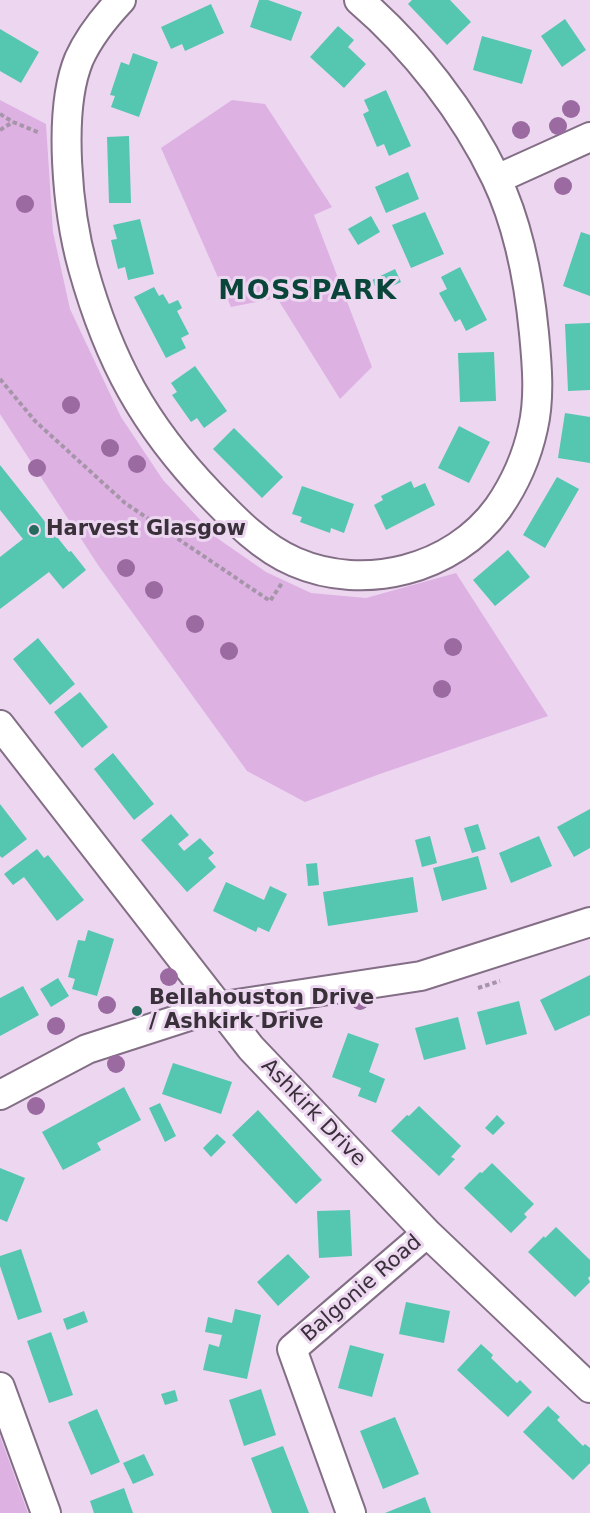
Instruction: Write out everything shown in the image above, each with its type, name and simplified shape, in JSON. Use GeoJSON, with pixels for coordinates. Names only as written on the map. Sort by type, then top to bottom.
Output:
{"type":"FeatureCollection","features":[{"type":"Feature","properties":{"kind":"street"},"geometry":{"type":"LineString","coordinates":[[121,0],[89,40],[78,62],[68,110],[72,210],[81,263],[96,313],[111,350],[151,425],[194,477],[246,529],[269,548],[295,562],[344,576],[368,576],[413,568],[434,560],[459,545],[480,528],[497,509],[524,457],[534,426],[536,389],[535,345],[529,289],[512,219],[497,179],[461,118],[420,62],[374,12],[359,0]]}},
{"type":"Feature","properties":{"kind":"street"},"geometry":{"type":"LineString","coordinates":[[497,179],[590,137]]}},
{"type":"Feature","properties":{"kind":"street","name":"Ashkirk Drive"},"geometry":{"type":"LineString","coordinates":[[0,725],[251,1048],[427,1233],[590,1388]]}},
{"type":"Feature","properties":{"kind":"street"},"geometry":{"type":"LineString","coordinates":[[0,1095],[87,1048],[217,1007],[421,976],[590,922]]}},
{"type":"Feature","properties":{"kind":"street","name":"Balgonie Road"},"geometry":{"type":"LineString","coordinates":[[351,1513],[292,1349],[427,1233]]}},
{"type":"Feature","properties":{"kind":"street"},"geometry":{"type":"LineString","coordinates":[[0,1387],[46,1513]]}},
{"type":"Feature","properties":{"kind":"path"},"geometry":{"type":"LineString","coordinates":[[0,114],[13,122],[68,145]]}},
{"type":"Feature","properties":{"kind":"path"},"geometry":{"type":"LineString","coordinates":[[0,130],[13,122]]}},
{"type":"Feature","properties":{"kind":"path"},"geometry":{"type":"LineString","coordinates":[[0,380],[35,421],[125,502],[270,601],[295,562]]}},
{"type":"Feature","properties":{"kind":"shaded area"},"geometry":{"type":"Polygon","coordinates":[[[0,100],[46,124],[53,232],[70,309],[121,417],[163,480],[217,538],[266,572],[311,593],[366,598],[456,573],[548,716],[305,802],[247,771],[98,565],[0,414],[0,100]]]}},
{"type":"Feature","properties":{"kind":"shaded area"},"geometry":{"type":"Polygon","coordinates":[[[232,100],[265,104],[332,207],[314,215],[372,367],[340,399],[277,298],[231,307],[161,148],[232,100]]]}},
{"type":"Feature","properties":{"kind":"shaded area"},"geometry":{"type":"Polygon","coordinates":[[[0,1436],[28,1513],[0,1513],[0,1436]]]}},
{"type":"Feature","properties":{"kind":"building"},"geometry":{"type":"Polygon","coordinates":[[[259,0],[268,0],[302,12],[291,41],[250,27],[259,0]]]}},
{"type":"Feature","properties":{"kind":"building"},"geometry":{"type":"Polygon","coordinates":[[[412,0],[450,0],[471,22],[447,45],[408,4],[412,0]]]}},
{"type":"Feature","properties":{"kind":"building"},"geometry":{"type":"Polygon","coordinates":[[[211,4],[224,33],[185,51],[182,44],[171,49],[161,27],[211,4]]]}},
{"type":"Feature","properties":{"kind":"building"},"geometry":{"type":"Polygon","coordinates":[[[565,19],[586,50],[562,67],[541,36],[565,19]]]}},
{"type":"Feature","properties":{"kind":"building"},"geometry":{"type":"Polygon","coordinates":[[[338,26],[354,40],[348,47],[366,64],[344,88],[310,57],[338,26]]]}},
{"type":"Feature","properties":{"kind":"building"},"geometry":{"type":"Polygon","coordinates":[[[0,29],[39,52],[21,83],[0,71],[0,29]]]}},
{"type":"Feature","properties":{"kind":"building"},"geometry":{"type":"Polygon","coordinates":[[[482,36],[532,50],[522,84],[473,70],[482,36]]]}},
{"type":"Feature","properties":{"kind":"building"},"geometry":{"type":"Polygon","coordinates":[[[133,53],[158,62],[139,117],[111,107],[115,96],[110,95],[121,62],[129,65],[133,53]]]}},
{"type":"Feature","properties":{"kind":"building"},"geometry":{"type":"Polygon","coordinates":[[[386,90],[411,146],[389,156],[384,144],[377,147],[363,114],[369,111],[364,100],[386,90]]]}},
{"type":"Feature","properties":{"kind":"building"},"geometry":{"type":"Polygon","coordinates":[[[129,136],[131,203],[109,203],[107,137],[129,136]]]}},
{"type":"Feature","properties":{"kind":"building"},"geometry":{"type":"Polygon","coordinates":[[[408,172],[419,199],[386,213],[375,187],[408,172]]]}},
{"type":"Feature","properties":{"kind":"building"},"geometry":{"type":"Polygon","coordinates":[[[425,212],[444,254],[411,268],[392,225],[425,212]]]}},
{"type":"Feature","properties":{"kind":"building"},"geometry":{"type":"Polygon","coordinates":[[[371,216],[380,232],[358,245],[348,229],[371,216]]]}},
{"type":"Feature","properties":{"kind":"building"},"geometry":{"type":"Polygon","coordinates":[[[140,219],[154,274],[128,280],[125,267],[118,269],[111,240],[117,239],[113,225],[140,219]]]}},
{"type":"Feature","properties":{"kind":"building"},"geometry":{"type":"Polygon","coordinates":[[[581,232],[590,235],[590,296],[563,286],[581,232]]]}},
{"type":"Feature","properties":{"kind":"building"},"geometry":{"type":"Polygon","coordinates":[[[460,267],[487,320],[466,331],[460,319],[455,322],[439,293],[447,289],[441,277],[460,267]]]}},
{"type":"Feature","properties":{"kind":"building"},"geometry":{"type":"Polygon","coordinates":[[[395,269],[401,282],[378,293],[372,280],[395,269]]]}},
{"type":"Feature","properties":{"kind":"building"},"geometry":{"type":"Polygon","coordinates":[[[154,287],[159,296],[163,294],[169,304],[178,300],[182,308],[177,311],[189,334],[181,338],[186,348],[166,358],[134,297],[154,287]]]}},
{"type":"Feature","properties":{"kind":"building"},"geometry":{"type":"Polygon","coordinates":[[[590,323],[590,390],[568,391],[565,324],[590,323]]]}},
{"type":"Feature","properties":{"kind":"building"},"geometry":{"type":"Polygon","coordinates":[[[494,352],[496,401],[460,402],[458,353],[494,352]]]}},
{"type":"Feature","properties":{"kind":"building"},"geometry":{"type":"Polygon","coordinates":[[[195,366],[227,411],[204,428],[197,418],[191,422],[172,395],[177,392],[171,383],[195,366]]]}},
{"type":"Feature","properties":{"kind":"building"},"geometry":{"type":"Polygon","coordinates":[[[565,413],[590,417],[590,463],[558,458],[565,413]]]}},
{"type":"Feature","properties":{"kind":"building"},"geometry":{"type":"Polygon","coordinates":[[[459,426],[490,442],[469,483],[438,468],[459,426]]]}},
{"type":"Feature","properties":{"kind":"building"},"geometry":{"type":"Polygon","coordinates":[[[234,428],[283,477],[262,498],[213,449],[234,428]]]}},
{"type":"Feature","properties":{"kind":"building","name":"Harvest Glasgow"},"geometry":{"type":"Polygon","coordinates":[[[0,465],[86,570],[63,589],[49,572],[0,609],[0,557],[23,539],[0,510],[0,465]]]}},
{"type":"Feature","properties":{"kind":"building"},"geometry":{"type":"Polygon","coordinates":[[[557,477],[579,489],[545,548],[523,535],[557,477]]]}},
{"type":"Feature","properties":{"kind":"building"},"geometry":{"type":"Polygon","coordinates":[[[411,481],[414,488],[425,483],[435,505],[386,530],[374,505],[383,500],[381,496],[411,481]]]}},
{"type":"Feature","properties":{"kind":"building"},"geometry":{"type":"Polygon","coordinates":[[[302,486],[354,504],[344,533],[331,528],[330,533],[300,522],[302,517],[292,514],[302,486]]]}},
{"type":"Feature","properties":{"kind":"building"},"geometry":{"type":"Polygon","coordinates":[[[508,550],[530,577],[495,606],[473,580],[508,550]]]}},
{"type":"Feature","properties":{"kind":"building"},"geometry":{"type":"Polygon","coordinates":[[[38,638],[75,684],[50,705],[13,659],[38,638]]]}},
{"type":"Feature","properties":{"kind":"building"},"geometry":{"type":"Polygon","coordinates":[[[80,692],[108,727],[82,748],[54,712],[80,692]]]}},
{"type":"Feature","properties":{"kind":"building"},"geometry":{"type":"Polygon","coordinates":[[[113,753],[154,804],[134,820],[94,769],[113,753]]]}},
{"type":"Feature","properties":{"kind":"building"},"geometry":{"type":"Polygon","coordinates":[[[0,804],[27,839],[2,858],[0,856],[0,804]]]}},
{"type":"Feature","properties":{"kind":"building"},"geometry":{"type":"Polygon","coordinates":[[[590,809],[590,848],[574,857],[557,827],[590,809]]]}},
{"type":"Feature","properties":{"kind":"building"},"geometry":{"type":"Polygon","coordinates":[[[171,814],[189,835],[178,844],[184,851],[200,838],[214,853],[208,858],[216,867],[187,892],[141,840],[171,814]]]}},
{"type":"Feature","properties":{"kind":"building"},"geometry":{"type":"Polygon","coordinates":[[[478,824],[486,849],[472,853],[464,828],[478,824]]]}},
{"type":"Feature","properties":{"kind":"building"},"geometry":{"type":"Polygon","coordinates":[[[430,836],[437,863],[422,867],[415,840],[430,836]]]}},
{"type":"Feature","properties":{"kind":"building"},"geometry":{"type":"Polygon","coordinates":[[[539,836],[552,866],[511,883],[499,853],[539,836]]]}},
{"type":"Feature","properties":{"kind":"building"},"geometry":{"type":"Polygon","coordinates":[[[37,849],[44,858],[48,855],[84,900],[57,921],[24,877],[13,885],[4,874],[37,849]]]}},
{"type":"Feature","properties":{"kind":"building"},"geometry":{"type":"Polygon","coordinates":[[[478,856],[487,889],[442,901],[433,868],[478,856]]]}},
{"type":"Feature","properties":{"kind":"building"},"geometry":{"type":"Polygon","coordinates":[[[317,863],[319,885],[308,886],[306,864],[317,863]]]}},
{"type":"Feature","properties":{"kind":"building"},"geometry":{"type":"Polygon","coordinates":[[[413,877],[418,912],[328,926],[323,892],[413,877]]]}},
{"type":"Feature","properties":{"kind":"building"},"geometry":{"type":"Polygon","coordinates":[[[226,882],[264,900],[270,886],[287,894],[269,932],[258,927],[256,932],[213,911],[226,882]]]}},
{"type":"Feature","properties":{"kind":"building"},"geometry":{"type":"Polygon","coordinates":[[[88,930],[114,939],[97,996],[72,989],[75,979],[68,977],[78,940],[85,941],[88,930]]]}},
{"type":"Feature","properties":{"kind":"building"},"geometry":{"type":"Polygon","coordinates":[[[590,975],[590,1015],[555,1031],[540,1000],[590,975]]]}},
{"type":"Feature","properties":{"kind":"building"},"geometry":{"type":"Polygon","coordinates":[[[58,978],[69,996],[51,1007],[40,989],[58,978]]]}},
{"type":"Feature","properties":{"kind":"building"},"geometry":{"type":"Polygon","coordinates":[[[23,986],[39,1015],[0,1036],[0,998],[23,986]]]}},
{"type":"Feature","properties":{"kind":"building"},"geometry":{"type":"Polygon","coordinates":[[[519,1001],[527,1034],[486,1045],[477,1012],[519,1001]]]}},
{"type":"Feature","properties":{"kind":"building"},"geometry":{"type":"Polygon","coordinates":[[[458,1017],[466,1049],[424,1060],[415,1028],[458,1017]]]}},
{"type":"Feature","properties":{"kind":"building"},"geometry":{"type":"Polygon","coordinates":[[[348,1033],[379,1044],[369,1072],[385,1079],[376,1103],[358,1096],[361,1088],[332,1077],[348,1033]]]}},
{"type":"Feature","properties":{"kind":"building"},"geometry":{"type":"Polygon","coordinates":[[[173,1063],[232,1082],[221,1114],[162,1094],[173,1063]]]}},
{"type":"Feature","properties":{"kind":"building"},"geometry":{"type":"Polygon","coordinates":[[[124,1087],[141,1120],[97,1143],[101,1150],[63,1170],[42,1132],[124,1087]]]}},
{"type":"Feature","properties":{"kind":"building"},"geometry":{"type":"Polygon","coordinates":[[[160,1103],[176,1136],[165,1142],[149,1108],[160,1103]]]}},
{"type":"Feature","properties":{"kind":"building"},"geometry":{"type":"Polygon","coordinates":[[[419,1106],[461,1146],[451,1157],[455,1159],[439,1176],[391,1131],[419,1106]]]}},
{"type":"Feature","properties":{"kind":"building"},"geometry":{"type":"Polygon","coordinates":[[[258,1110],[322,1180],[296,1204],[232,1135],[258,1110]]]}},
{"type":"Feature","properties":{"kind":"building"},"geometry":{"type":"Polygon","coordinates":[[[497,1115],[505,1123],[493,1135],[485,1128],[497,1115]]]}},
{"type":"Feature","properties":{"kind":"building"},"geometry":{"type":"Polygon","coordinates":[[[217,1134],[226,1142],[211,1157],[203,1148],[217,1134]]]}},
{"type":"Feature","properties":{"kind":"building"},"geometry":{"type":"Polygon","coordinates":[[[492,1163],[534,1204],[524,1214],[527,1217],[511,1233],[464,1188],[492,1163]]]}},
{"type":"Feature","properties":{"kind":"building"},"geometry":{"type":"Polygon","coordinates":[[[0,1168],[25,1178],[7,1222],[0,1219],[0,1168]]]}},
{"type":"Feature","properties":{"kind":"building"},"geometry":{"type":"Polygon","coordinates":[[[350,1210],[352,1256],[319,1258],[317,1211],[350,1210]]]}},
{"type":"Feature","properties":{"kind":"building"},"geometry":{"type":"Polygon","coordinates":[[[556,1227],[590,1260],[588,1278],[590,1282],[575,1297],[528,1252],[556,1227]]]}},
{"type":"Feature","properties":{"kind":"building"},"geometry":{"type":"Polygon","coordinates":[[[21,1249],[42,1312],[18,1320],[0,1266],[0,1256],[21,1249]]]}},
{"type":"Feature","properties":{"kind":"building"},"geometry":{"type":"Polygon","coordinates":[[[288,1254],[310,1277],[278,1306],[257,1282],[288,1254]]]}},
{"type":"Feature","properties":{"kind":"building"},"geometry":{"type":"Polygon","coordinates":[[[406,1302],[450,1311],[444,1343],[399,1334],[406,1302]]]}},
{"type":"Feature","properties":{"kind":"building"},"geometry":{"type":"Polygon","coordinates":[[[235,1309],[261,1315],[247,1379],[203,1370],[209,1344],[219,1347],[222,1335],[205,1332],[208,1317],[232,1323],[235,1309]]]}},
{"type":"Feature","properties":{"kind":"building"},"geometry":{"type":"Polygon","coordinates":[[[84,1311],[88,1322],[67,1330],[63,1319],[84,1311]]]}},
{"type":"Feature","properties":{"kind":"building"},"geometry":{"type":"Polygon","coordinates":[[[51,1332],[73,1395],[49,1403],[27,1341],[51,1332]]]}},
{"type":"Feature","properties":{"kind":"building"},"geometry":{"type":"Polygon","coordinates":[[[481,1344],[493,1355],[491,1358],[517,1383],[520,1380],[532,1392],[508,1417],[457,1370],[481,1344]]]}},
{"type":"Feature","properties":{"kind":"building"},"geometry":{"type":"Polygon","coordinates":[[[350,1345],[384,1354],[372,1397],[338,1388],[350,1345]]]}},
{"type":"Feature","properties":{"kind":"building"},"geometry":{"type":"Polygon","coordinates":[[[261,1389],[276,1435],[244,1446],[229,1400],[261,1389]]]}},
{"type":"Feature","properties":{"kind":"building"},"geometry":{"type":"Polygon","coordinates":[[[175,1390],[178,1401],[165,1405],[161,1394],[175,1390]]]}},
{"type":"Feature","properties":{"kind":"building"},"geometry":{"type":"Polygon","coordinates":[[[548,1406],[560,1417],[557,1420],[583,1446],[585,1444],[590,1448],[590,1463],[573,1480],[523,1432],[548,1406]]]}},
{"type":"Feature","properties":{"kind":"building"},"geometry":{"type":"Polygon","coordinates":[[[97,1409],[120,1462],[91,1475],[68,1422],[97,1409]]]}},
{"type":"Feature","properties":{"kind":"building"},"geometry":{"type":"Polygon","coordinates":[[[395,1417],[419,1474],[383,1489],[360,1431],[395,1417]]]}},
{"type":"Feature","properties":{"kind":"building"},"geometry":{"type":"Polygon","coordinates":[[[283,1446],[309,1513],[272,1513],[251,1458],[283,1446]]]}},
{"type":"Feature","properties":{"kind":"building"},"geometry":{"type":"Polygon","coordinates":[[[144,1454],[154,1475],[133,1484],[123,1463],[144,1454]]]}},
{"type":"Feature","properties":{"kind":"building"},"geometry":{"type":"Polygon","coordinates":[[[124,1488],[133,1513],[94,1513],[90,1501],[124,1488]]]}},
{"type":"Feature","properties":{"kind":"building"},"geometry":{"type":"Polygon","coordinates":[[[425,1497],[431,1513],[385,1513],[425,1497]]]}},
{"type":"Feature","properties":{"kind":"place","name":"Harvest Glasgow"},"geometry":{"type":"Point","coordinates":[34,530]}},
{"type":"Feature","properties":{"kind":"place","name":"Bellahouston Drive / Ashkirk Drive"},"geometry":{"type":"Point","coordinates":[137,1011]}},
{"type":"Feature","properties":{"kind":"district","name":"MOSSPARK"},"geometry":{"type":"Point","coordinates":[308,292]}}]}
